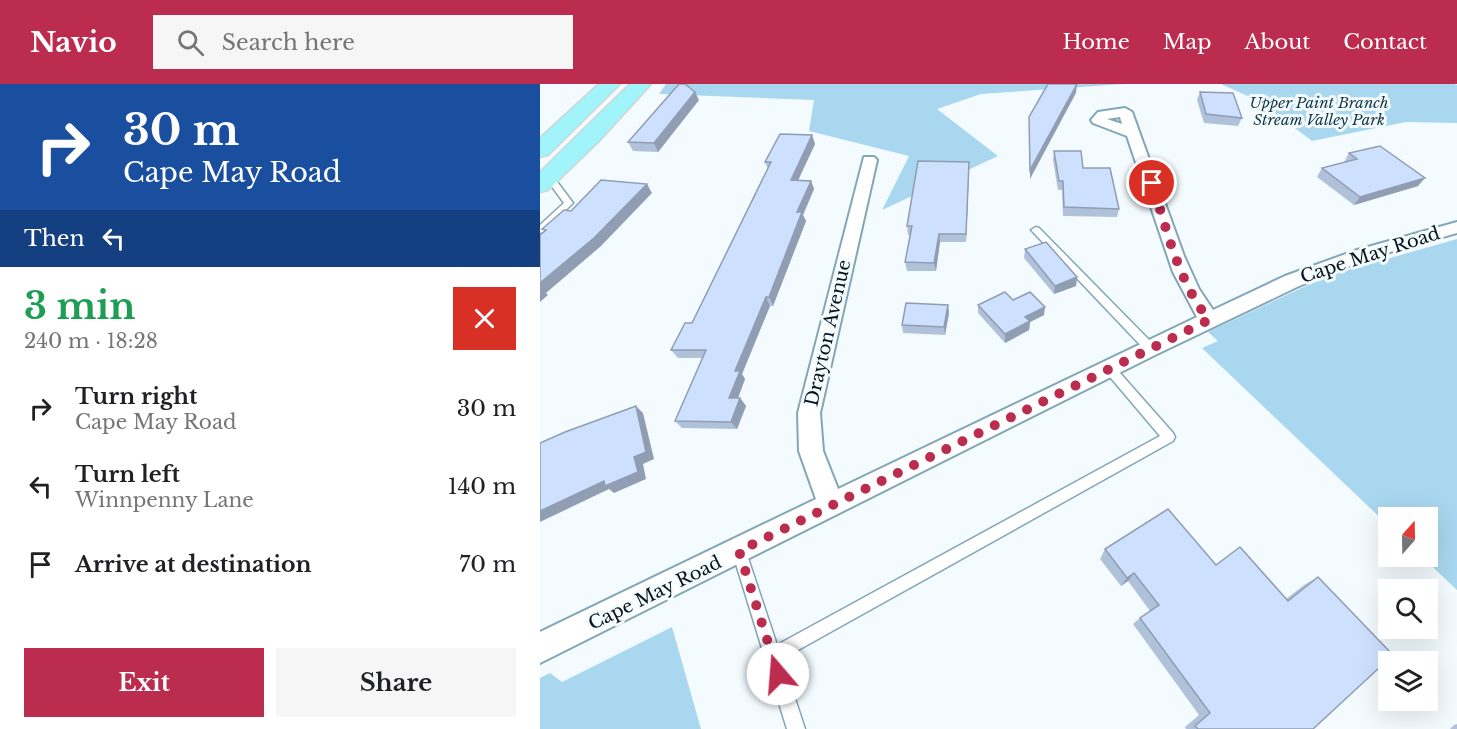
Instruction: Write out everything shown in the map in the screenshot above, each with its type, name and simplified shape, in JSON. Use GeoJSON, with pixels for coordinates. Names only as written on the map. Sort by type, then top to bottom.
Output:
{"type":"FeatureCollection","features":[{"type":"Feature","properties":{"kind":"main road"},"geometry":{"type":"LineString","coordinates":[[540,150],[610,84]]}},
{"type":"Feature","properties":{"kind":"main road"},"geometry":{"type":"LineString","coordinates":[[542,173],[641,84]]}},
{"type":"Feature","properties":{"kind":"street"},"geometry":{"type":"LineString","coordinates":[[1133,133],[1182,274],[1195,302],[1209,320]]}},
{"type":"Feature","properties":{"kind":"street","name":"Drayton Avenue"},"geometry":{"type":"LineString","coordinates":[[831,505],[811,451],[809,412],[869,160]]}},
{"type":"Feature","properties":{"kind":"street","name":"Cape May Road"},"geometry":{"type":"LineString","coordinates":[[540,648],[1150,348],[1316,270],[1362,254],[1457,227]]}},
{"type":"Feature","properties":{"kind":"lane"},"geometry":{"type":"LineString","coordinates":[[540,230],[569,203],[542,173]]}},
{"type":"Feature","properties":{"kind":"lane"},"geometry":{"type":"LineString","coordinates":[[1036,230],[1150,348]]}},
{"type":"Feature","properties":{"kind":"lane"},"geometry":{"type":"LineString","coordinates":[[772,656],[1169,437],[1109,368]]}},
{"type":"Feature","properties":{"kind":"lane"},"geometry":{"type":"LineString","coordinates":[[739,551],[796,729]]}},
{"type":"Feature","properties":{"kind":"green space"},"geometry":{"type":"Polygon","coordinates":[[[666,84],[1124,84],[981,94],[937,109],[998,156],[882,210],[909,156],[809,131],[814,100],[659,94],[666,84]]]}},
{"type":"Feature","properties":{"kind":"green space","name":"Upper Paint Branch Stream Valley Park"},"geometry":{"type":"Polygon","coordinates":[[[1221,84],[1454,84],[1457,85],[1457,123],[1406,122],[1312,141],[1261,102],[1221,84]]]}},
{"type":"Feature","properties":{"kind":"green space"},"geometry":{"type":"Polygon","coordinates":[[[1457,239],[1457,590],[1433,567],[1438,567],[1438,507],[1378,507],[1378,516],[1202,348],[1218,341],[1208,332],[1327,276],[1457,239]]]}},
{"type":"Feature","properties":{"kind":"green space"},"geometry":{"type":"Polygon","coordinates":[[[672,627],[701,729],[540,729],[540,678],[550,673],[562,682],[672,627]]]}},
{"type":"Feature","properties":{"kind":"building"},"geometry":{"type":"Polygon","coordinates":[[[679,84],[685,84],[695,92],[654,143],[628,142],[679,84]]]}},
{"type":"Feature","properties":{"kind":"building"},"geometry":{"type":"Polygon","coordinates":[[[1048,84],[1077,84],[1030,170],[1029,117],[1048,84]]]}},
{"type":"Feature","properties":{"kind":"building"},"geometry":{"type":"Polygon","coordinates":[[[1200,92],[1233,93],[1242,118],[1206,114],[1200,92]]]}},
{"type":"Feature","properties":{"kind":"building"},"geometry":{"type":"Polygon","coordinates":[[[780,134],[812,135],[791,180],[811,181],[797,212],[802,212],[769,297],[766,297],[735,371],[740,371],[729,398],[740,398],[731,422],[675,421],[706,350],[671,350],[685,323],[692,323],[771,162],[765,162],[780,134]]]}},
{"type":"Feature","properties":{"kind":"building"},"geometry":{"type":"Polygon","coordinates":[[[1380,146],[1425,178],[1360,197],[1322,168],[1357,159],[1349,153],[1380,146]]]}},
{"type":"Feature","properties":{"kind":"building"},"geometry":{"type":"Polygon","coordinates":[[[1054,151],[1081,151],[1083,168],[1110,168],[1119,209],[1064,207],[1063,181],[1059,181],[1054,151]]]}},
{"type":"Feature","properties":{"kind":"building"},"geometry":{"type":"Polygon","coordinates":[[[918,161],[969,162],[966,234],[939,234],[934,263],[905,262],[912,226],[907,226],[918,161]]]}},
{"type":"Feature","properties":{"kind":"building"},"geometry":{"type":"Polygon","coordinates":[[[601,180],[647,184],[594,238],[540,283],[540,235],[546,230],[542,229],[564,210],[571,211],[601,180]]]}},
{"type":"Feature","properties":{"kind":"building"},"geometry":{"type":"Polygon","coordinates":[[[1046,242],[1077,277],[1055,286],[1025,249],[1046,242]]]}},
{"type":"Feature","properties":{"kind":"building"},"geometry":{"type":"Polygon","coordinates":[[[1005,292],[1013,300],[1030,292],[1045,307],[1025,317],[1030,321],[1005,334],[978,305],[1005,292]]]}},
{"type":"Feature","properties":{"kind":"building"},"geometry":{"type":"Polygon","coordinates":[[[906,303],[948,305],[944,327],[902,325],[906,303]]]}},
{"type":"Feature","properties":{"kind":"building"},"geometry":{"type":"Polygon","coordinates":[[[636,406],[646,452],[634,457],[638,472],[605,486],[604,481],[540,511],[540,443],[636,406]]]}},
{"type":"Feature","properties":{"kind":"building"},"geometry":{"type":"Polygon","coordinates":[[[1168,509],[1216,565],[1240,547],[1288,601],[1318,577],[1389,651],[1378,651],[1378,669],[1313,729],[1198,729],[1195,726],[1210,713],[1140,618],[1159,605],[1134,573],[1127,578],[1105,549],[1168,509]]]}},
{"type":"Feature","properties":{"kind":"route"},"geometry":{"type":"LineString","coordinates":[[778,674],[739,551],[1209,320],[1195,302],[1182,274],[1152,183]]}}]}
